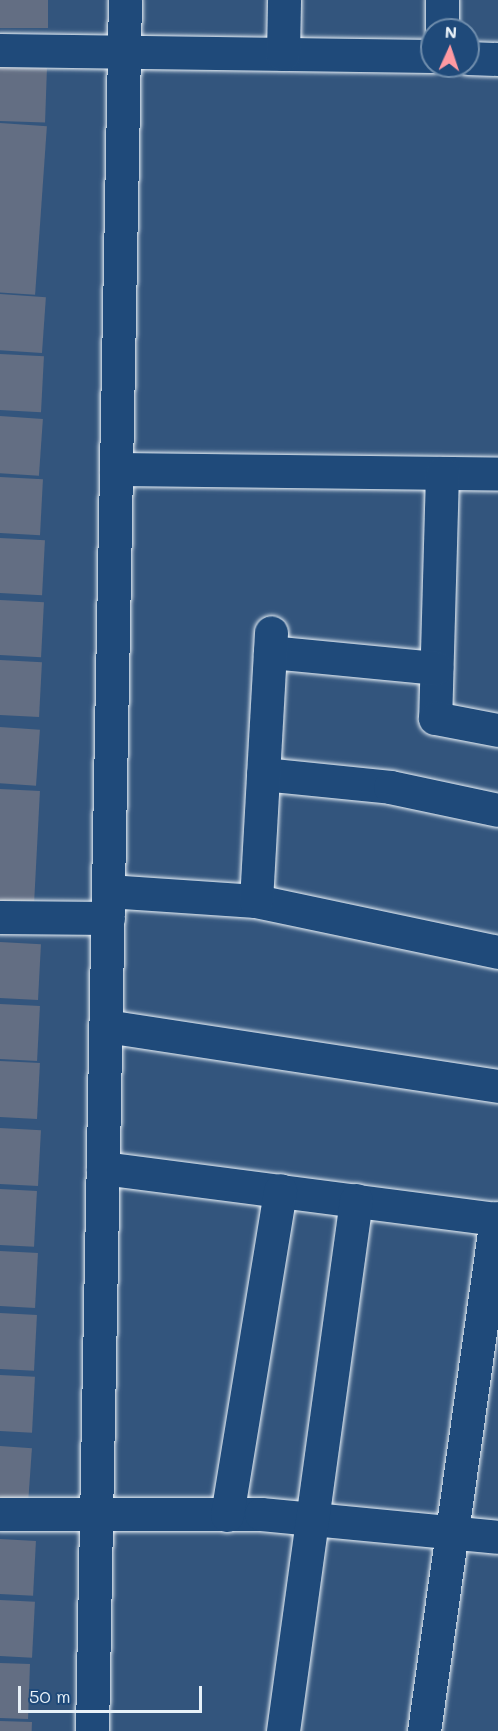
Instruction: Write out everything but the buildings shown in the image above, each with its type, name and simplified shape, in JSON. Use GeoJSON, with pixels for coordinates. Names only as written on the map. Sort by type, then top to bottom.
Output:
{"type":"FeatureCollection","features":[{"type":"Feature","properties":{"kind":"street"},"geometry":{"type":"LineString","coordinates":[[92,1731],[125,0]]}},
{"type":"Feature","properties":{"kind":"street"},"geometry":{"type":"LineString","coordinates":[[283,54],[284,0]]}},
{"type":"Feature","properties":{"kind":"street"},"geometry":{"type":"LineString","coordinates":[[442,0],[442,18]]}},
{"type":"Feature","properties":{"kind":"street"},"geometry":{"type":"LineString","coordinates":[[0,50],[420,56]]}},
{"type":"Feature","properties":{"kind":"street"},"geometry":{"type":"LineString","coordinates":[[480,58],[498,59]]}},
{"type":"Feature","properties":{"kind":"street"},"geometry":{"type":"LineString","coordinates":[[116,469],[498,474]]}},
{"type":"Feature","properties":{"kind":"street"},"geometry":{"type":"LineString","coordinates":[[442,473],[435,718],[498,730]]}},
{"type":"Feature","properties":{"kind":"street"},"geometry":{"type":"LineString","coordinates":[[256,900],[271,642],[436,668]]}},
{"type":"Feature","properties":{"kind":"street"},"geometry":{"type":"LineString","coordinates":[[263,774],[390,787],[498,810]]}},
{"type":"Feature","properties":{"kind":"street"},"geometry":{"type":"LineString","coordinates":[[0,917],[108,905],[256,900],[498,952]]}},
{"type":"Feature","properties":{"kind":"street"},"geometry":{"type":"LineString","coordinates":[[105,1026],[498,1086]]}},
{"type":"Feature","properties":{"kind":"street"},"geometry":{"type":"LineString","coordinates":[[103,1168],[497,1218],[450,1532],[424,1731]]}},
{"type":"Feature","properties":{"kind":"street"},"geometry":{"type":"LineString","coordinates":[[227,1515],[280,1190]]}},
{"type":"Feature","properties":{"kind":"street"},"geometry":{"type":"LineString","coordinates":[[283,1731],[356,1200]]}},
{"type":"Feature","properties":{"kind":"street"},"geometry":{"type":"LineString","coordinates":[[0,1514],[96,1517],[227,1515],[312,1519],[498,1537]]}}]}
